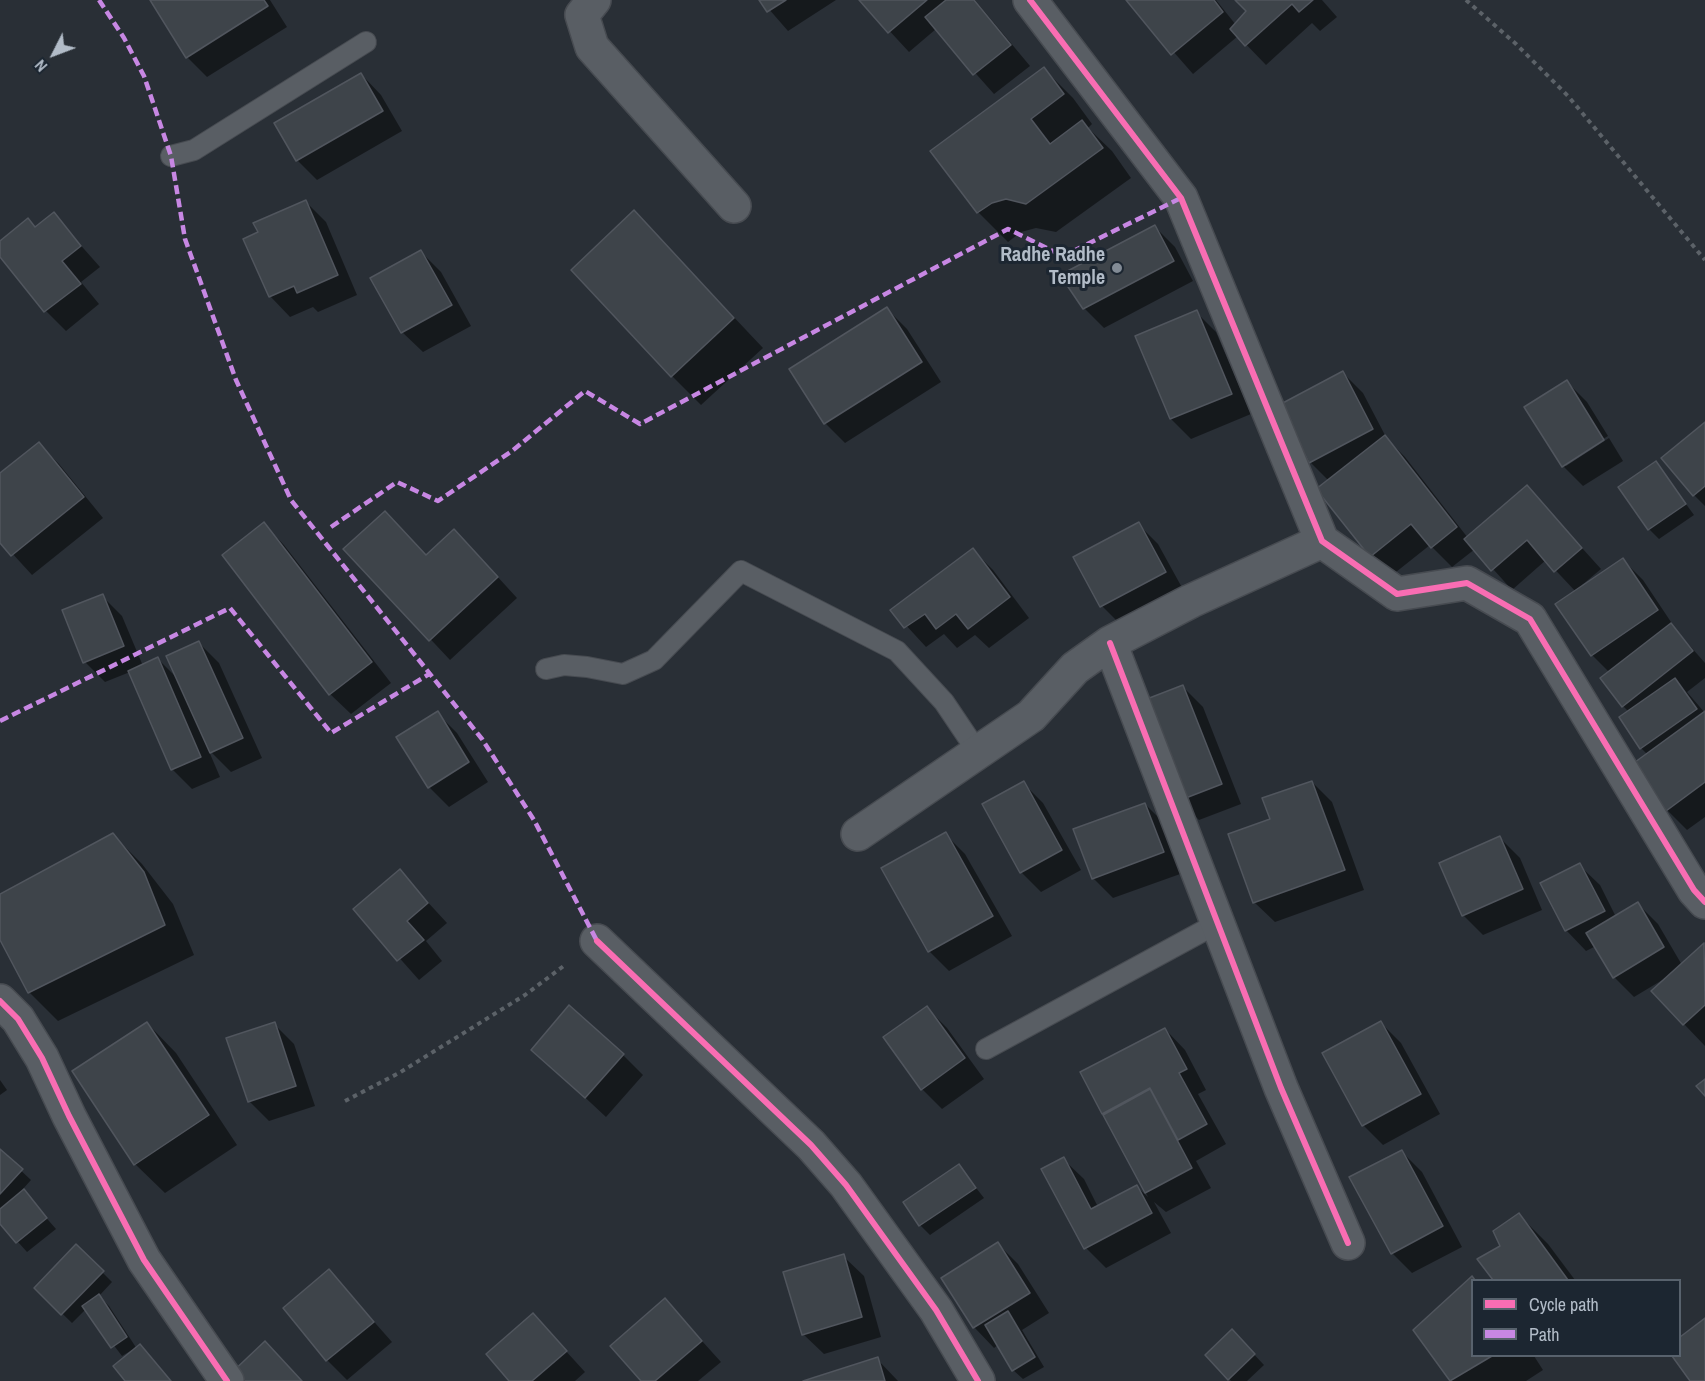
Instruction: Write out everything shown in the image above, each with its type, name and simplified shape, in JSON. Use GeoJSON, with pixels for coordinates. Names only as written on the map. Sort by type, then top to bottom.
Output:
{"type":"FeatureCollection","features":[{"type":"Feature","properties":{"kind":"street"},"geometry":{"type":"LineString","coordinates":[[594,0],[582,15],[592,47],[734,206]]}},
{"type":"Feature","properties":{"kind":"street"},"geometry":{"type":"LineString","coordinates":[[1030,0],[1181,198],[1322,541],[1397,594],[1467,583],[1530,619],[1694,890],[1705,902]]}},
{"type":"Feature","properties":{"kind":"street"},"geometry":{"type":"LineString","coordinates":[[858,834],[979,754],[1031,716],[1075,668],[1110,643],[1191,601],[1322,541]]}},
{"type":"Feature","properties":{"kind":"street"},"geometry":{"type":"LineString","coordinates":[[1110,643],[1281,1088],[1348,1243]]}},
{"type":"Feature","properties":{"kind":"street"},"geometry":{"type":"LineString","coordinates":[[597,941],[811,1146],[846,1185],[936,1310],[978,1381]]}},
{"type":"Feature","properties":{"kind":"street"},"geometry":{"type":"LineString","coordinates":[[0,1001],[18,1019],[42,1058],[69,1116],[144,1260],[227,1381]]}},
{"type":"Feature","properties":{"kind":"lane"},"geometry":{"type":"LineString","coordinates":[[171,156],[194,150],[366,42]]}},
{"type":"Feature","properties":{"kind":"lane"},"geometry":{"type":"LineString","coordinates":[[546,669],[575,666],[623,674],[654,660],[741,571],[897,651],[944,702],[979,754]]}},
{"type":"Feature","properties":{"kind":"lane"},"geometry":{"type":"LineString","coordinates":[[986,1049],[1218,923]]}},
{"type":"Feature","properties":{"kind":"path"},"geometry":{"type":"LineString","coordinates":[[1466,0],[1516,44],[1568,96],[1705,260]]}},
{"type":"Feature","properties":{"kind":"path"},"geometry":{"type":"LineString","coordinates":[[345,1101],[399,1073],[525,995],[597,941]]}},
{"type":"Feature","properties":{"kind":"building"},"geometry":{"type":"Polygon","coordinates":[[[150,0],[264,0],[268,6],[186,58],[150,0]]]}},
{"type":"Feature","properties":{"kind":"building"},"geometry":{"type":"Polygon","coordinates":[[[759,0],[786,0],[767,12],[759,0]]]}},
{"type":"Feature","properties":{"kind":"building"},"geometry":{"type":"Polygon","coordinates":[[[859,0],[927,0],[888,33],[859,0]]]}},
{"type":"Feature","properties":{"kind":"building"},"geometry":{"type":"Polygon","coordinates":[[[946,0],[974,0],[1011,45],[973,75],[925,17],[946,0]]]}},
{"type":"Feature","properties":{"kind":"building"},"geometry":{"type":"Polygon","coordinates":[[[1126,0],[1214,0],[1223,12],[1171,55],[1126,0]]]}},
{"type":"Feature","properties":{"kind":"building"},"geometry":{"type":"Polygon","coordinates":[[[1235,0],[1313,0],[1299,12],[1292,4],[1245,46],[1230,29],[1246,11],[1235,0]]]}},
{"type":"Feature","properties":{"kind":"building"},"geometry":{"type":"Polygon","coordinates":[[[1044,67],[1064,94],[1031,119],[1050,144],[1082,120],[1103,148],[1026,204],[1006,199],[992,203],[977,213],[930,151],[1044,67]]]}},
{"type":"Feature","properties":{"kind":"building"},"geometry":{"type":"Polygon","coordinates":[[[361,73],[383,111],[296,161],[274,123],[361,73]]]}},
{"type":"Feature","properties":{"kind":"building"},"geometry":{"type":"Polygon","coordinates":[[[306,200],[338,275],[297,293],[294,286],[269,297],[243,239],[258,232],[253,223],[306,200]]]}},
{"type":"Feature","properties":{"kind":"building"},"geometry":{"type":"Polygon","coordinates":[[[634,210],[734,318],[671,377],[571,270],[634,210]]]}},
{"type":"Feature","properties":{"kind":"building"},"geometry":{"type":"Polygon","coordinates":[[[54,212],[81,246],[62,261],[81,284],[44,312],[0,257],[0,241],[28,218],[35,227],[54,212]]]}},
{"type":"Feature","properties":{"kind":"building","name":"Radhe Radhe Temple"},"geometry":{"type":"Polygon","coordinates":[[[1155,225],[1174,261],[1083,309],[1060,275],[1155,225]]]}},
{"type":"Feature","properties":{"kind":"building"},"geometry":{"type":"Polygon","coordinates":[[[421,250],[452,305],[401,333],[370,278],[421,250]]]}},
{"type":"Feature","properties":{"kind":"building"},"geometry":{"type":"Polygon","coordinates":[[[887,307],[922,362],[824,424],[789,369],[887,307]]]}},
{"type":"Feature","properties":{"kind":"building"},"geometry":{"type":"Polygon","coordinates":[[[1197,310],[1232,394],[1170,419],[1135,336],[1197,310]]]}},
{"type":"Feature","properties":{"kind":"building"},"geometry":{"type":"Polygon","coordinates":[[[1343,371],[1373,429],[1309,463],[1279,405],[1343,371]]]}},
{"type":"Feature","properties":{"kind":"building"},"geometry":{"type":"Polygon","coordinates":[[[1567,380],[1604,440],[1562,467],[1524,407],[1567,380]]]}},
{"type":"Feature","properties":{"kind":"building"},"geometry":{"type":"Polygon","coordinates":[[[1705,422],[1705,486],[1693,496],[1661,458],[1705,422]]]}},
{"type":"Feature","properties":{"kind":"building"},"geometry":{"type":"Polygon","coordinates":[[[1385,435],[1457,527],[1431,548],[1411,524],[1370,557],[1316,489],[1385,435]]]}},
{"type":"Feature","properties":{"kind":"building"},"geometry":{"type":"Polygon","coordinates":[[[39,442],[84,497],[11,556],[0,543],[0,473],[39,442]]]}},
{"type":"Feature","properties":{"kind":"building"},"geometry":{"type":"Polygon","coordinates":[[[1656,461],[1686,504],[1648,530],[1618,487],[1656,461]]]}},
{"type":"Feature","properties":{"kind":"building"},"geometry":{"type":"Polygon","coordinates":[[[1527,485],[1582,548],[1554,572],[1527,540],[1491,571],[1464,539],[1527,485]]]}},
{"type":"Feature","properties":{"kind":"building"},"geometry":{"type":"Polygon","coordinates":[[[385,511],[426,555],[454,529],[498,577],[429,641],[343,549],[385,511]]]}},
{"type":"Feature","properties":{"kind":"building"},"geometry":{"type":"Polygon","coordinates":[[[264,522],[372,662],[329,695],[222,555],[264,522]]]}},
{"type":"Feature","properties":{"kind":"building"},"geometry":{"type":"Polygon","coordinates":[[[1139,522],[1166,572],[1100,607],[1073,557],[1139,522]]]}},
{"type":"Feature","properties":{"kind":"building"},"geometry":{"type":"Polygon","coordinates":[[[973,548],[1010,597],[968,629],[956,614],[936,629],[925,614],[904,628],[890,610],[973,548]]]}},
{"type":"Feature","properties":{"kind":"building"},"geometry":{"type":"Polygon","coordinates":[[[1623,558],[1658,610],[1591,656],[1555,604],[1623,558]]]}},
{"type":"Feature","properties":{"kind":"building"},"geometry":{"type":"Polygon","coordinates":[[[103,594],[124,646],[83,663],[62,610],[103,594]]]}},
{"type":"Feature","properties":{"kind":"building"},"geometry":{"type":"Polygon","coordinates":[[[1671,623],[1693,651],[1622,707],[1600,678],[1671,623]]]}},
{"type":"Feature","properties":{"kind":"building"},"geometry":{"type":"Polygon","coordinates":[[[199,641],[243,738],[210,753],[166,656],[199,641]]]}},
{"type":"Feature","properties":{"kind":"building"},"geometry":{"type":"Polygon","coordinates":[[[158,657],[201,757],[171,770],[128,671],[158,657]]]}},
{"type":"Feature","properties":{"kind":"building"},"geometry":{"type":"Polygon","coordinates":[[[1675,678],[1697,709],[1640,749],[1619,717],[1675,678]]]}},
{"type":"Feature","properties":{"kind":"building"},"geometry":{"type":"Polygon","coordinates":[[[1183,685],[1222,784],[1178,801],[1139,702],[1183,685]]]}},
{"type":"Feature","properties":{"kind":"building"},"geometry":{"type":"Polygon","coordinates":[[[438,711],[469,762],[428,788],[396,737],[438,711]]]}},
{"type":"Feature","properties":{"kind":"building"},"geometry":{"type":"Polygon","coordinates":[[[1705,711],[1705,782],[1666,811],[1631,765],[1705,711]]]}},
{"type":"Feature","properties":{"kind":"building"},"geometry":{"type":"Polygon","coordinates":[[[1024,781],[1062,850],[1020,873],[982,804],[1024,781]]]}},
{"type":"Feature","properties":{"kind":"building"},"geometry":{"type":"Polygon","coordinates":[[[1312,781],[1345,870],[1253,903],[1228,834],[1270,819],[1262,798],[1312,781]]]}},
{"type":"Feature","properties":{"kind":"building"},"geometry":{"type":"Polygon","coordinates":[[[1145,803],[1164,852],[1092,879],[1073,829],[1145,803]]]}},
{"type":"Feature","properties":{"kind":"building"},"geometry":{"type":"Polygon","coordinates":[[[946,832],[993,916],[928,952],[881,868],[946,832]]]}},
{"type":"Feature","properties":{"kind":"building"},"geometry":{"type":"Polygon","coordinates":[[[113,833],[144,872],[165,925],[28,993],[0,940],[0,894],[113,833]]]}},
{"type":"Feature","properties":{"kind":"building"},"geometry":{"type":"Polygon","coordinates":[[[1500,836],[1523,889],[1462,916],[1439,863],[1500,836]]]}},
{"type":"Feature","properties":{"kind":"building"},"geometry":{"type":"Polygon","coordinates":[[[1580,863],[1605,911],[1565,931],[1540,883],[1580,863]]]}},
{"type":"Feature","properties":{"kind":"building"},"geometry":{"type":"Polygon","coordinates":[[[400,869],[428,903],[407,921],[424,940],[397,961],[353,909],[400,869]]]}},
{"type":"Feature","properties":{"kind":"building"},"geometry":{"type":"Polygon","coordinates":[[[1638,902],[1664,947],[1613,978],[1586,933],[1638,902]]]}},
{"type":"Feature","properties":{"kind":"building"},"geometry":{"type":"Polygon","coordinates":[[[1704,943],[1705,1005],[1683,1025],[1651,991],[1704,943]]]}},
{"type":"Feature","properties":{"kind":"building"},"geometry":{"type":"Polygon","coordinates":[[[569,1005],[624,1054],[585,1098],[531,1050],[569,1005]]]}},
{"type":"Feature","properties":{"kind":"building"},"geometry":{"type":"Polygon","coordinates":[[[927,1006],[965,1058],[921,1090],[883,1037],[927,1006]]]}},
{"type":"Feature","properties":{"kind":"building"},"geometry":{"type":"Polygon","coordinates":[[[1381,1021],[1421,1094],[1362,1126],[1322,1053],[1381,1021]]]}},
{"type":"Feature","properties":{"kind":"building"},"geometry":{"type":"Polygon","coordinates":[[[147,1022],[209,1115],[134,1165],[72,1071],[147,1022]]]}},
{"type":"Feature","properties":{"kind":"building"},"geometry":{"type":"Polygon","coordinates":[[[275,1022],[296,1086],[248,1102],[226,1038],[275,1022]]]}},
{"type":"Feature","properties":{"kind":"building"},"geometry":{"type":"Polygon","coordinates":[[[1165,1028],[1187,1069],[1179,1073],[1207,1124],[1178,1140],[1150,1088],[1102,1114],[1080,1072],[1165,1028]]]}},
{"type":"Feature","properties":{"kind":"building"},"geometry":{"type":"Polygon","coordinates":[[[1705,1079],[1705,1096],[1696,1086],[1705,1079]]]}},
{"type":"Feature","properties":{"kind":"building"},"geometry":{"type":"Polygon","coordinates":[[[1150,1089],[1192,1168],[1145,1193],[1103,1115],[1150,1089]]]}},
{"type":"Feature","properties":{"kind":"building"},"geometry":{"type":"Polygon","coordinates":[[[0,1149],[23,1169],[0,1194],[0,1149]]]}},
{"type":"Feature","properties":{"kind":"building"},"geometry":{"type":"Polygon","coordinates":[[[1402,1150],[1443,1226],[1391,1254],[1349,1177],[1402,1150]]]}},
{"type":"Feature","properties":{"kind":"building"},"geometry":{"type":"Polygon","coordinates":[[[1064,1157],[1091,1209],[1137,1185],[1152,1213],[1084,1249],[1041,1169],[1064,1157]]]}},
{"type":"Feature","properties":{"kind":"building"},"geometry":{"type":"Polygon","coordinates":[[[959,1164],[976,1188],[919,1226],[903,1202],[959,1164]]]}},
{"type":"Feature","properties":{"kind":"building"},"geometry":{"type":"Polygon","coordinates":[[[24,1189],[47,1218],[16,1243],[0,1224],[0,1209],[24,1189]]]}},
{"type":"Feature","properties":{"kind":"building"},"geometry":{"type":"Polygon","coordinates":[[[1519,1213],[1567,1279],[1492,1279],[1477,1259],[1500,1246],[1493,1231],[1519,1213]]]}},
{"type":"Feature","properties":{"kind":"building"},"geometry":{"type":"Polygon","coordinates":[[[998,1242],[1030,1293],[973,1328],[941,1278],[998,1242]]]}},
{"type":"Feature","properties":{"kind":"building"},"geometry":{"type":"Polygon","coordinates":[[[76,1244],[104,1271],[61,1315],[34,1288],[76,1244]]]}},
{"type":"Feature","properties":{"kind":"building"},"geometry":{"type":"Polygon","coordinates":[[[844,1254],[862,1317],[802,1335],[783,1272],[844,1254]]]}},
{"type":"Feature","properties":{"kind":"building"},"geometry":{"type":"Polygon","coordinates":[[[329,1269],[374,1322],[326,1361],[283,1308],[329,1269]]]}},
{"type":"Feature","properties":{"kind":"building"},"geometry":{"type":"Polygon","coordinates":[[[1472,1276],[1474,1279],[1471,1279],[1471,1357],[1490,1357],[1450,1381],[1413,1330],[1472,1276]]]}},
{"type":"Feature","properties":{"kind":"building"},"geometry":{"type":"Polygon","coordinates":[[[99,1294],[127,1337],[111,1348],[82,1306],[99,1294]]]}},
{"type":"Feature","properties":{"kind":"building"},"geometry":{"type":"Polygon","coordinates":[[[665,1298],[702,1341],[655,1381],[641,1381],[610,1346],[665,1298]]]}},
{"type":"Feature","properties":{"kind":"building"},"geometry":{"type":"Polygon","coordinates":[[[1008,1311],[1035,1357],[1012,1371],[985,1325],[1008,1311]]]}},
{"type":"Feature","properties":{"kind":"building"},"geometry":{"type":"Polygon","coordinates":[[[533,1313],[567,1351],[532,1381],[509,1381],[486,1354],[533,1313]]]}},
{"type":"Feature","properties":{"kind":"building"},"geometry":{"type":"Polygon","coordinates":[[[1705,1318],[1705,1381],[1690,1381],[1673,1357],[1681,1357],[1681,1336],[1705,1318]]]}},
{"type":"Feature","properties":{"kind":"building"},"geometry":{"type":"Polygon","coordinates":[[[1232,1329],[1255,1354],[1228,1380],[1205,1355],[1232,1329]]]}},
{"type":"Feature","properties":{"kind":"building"},"geometry":{"type":"Polygon","coordinates":[[[265,1341],[302,1381],[231,1381],[227,1377],[265,1341]]]}},
{"type":"Feature","properties":{"kind":"building"},"geometry":{"type":"Polygon","coordinates":[[[140,1344],[171,1381],[125,1381],[113,1366],[140,1344]]]}},
{"type":"Feature","properties":{"kind":"building"},"geometry":{"type":"Polygon","coordinates":[[[878,1357],[885,1381],[803,1381],[878,1357]]]}},
{"type":"Feature","properties":{"kind":"marked path"},"geometry":{"type":"LineString","coordinates":[[99,0],[124,38],[144,76],[171,156],[185,239],[236,380],[291,500],[482,739],[534,820],[597,941]]}},
{"type":"Feature","properties":{"kind":"marked path"},"geometry":{"type":"LineString","coordinates":[[331,527],[397,482],[438,501],[512,451],[585,391],[640,424],[1008,229],[1063,256],[1181,198]]}},
{"type":"Feature","properties":{"kind":"marked path"},"geometry":{"type":"LineString","coordinates":[[0,721],[230,608],[331,733],[431,673]]}},
{"type":"Feature","properties":{"kind":"cycle path"},"geometry":{"type":"LineString","coordinates":[[1030,0],[1181,198],[1322,541],[1397,594],[1467,583],[1530,619],[1694,890],[1705,902]]}},
{"type":"Feature","properties":{"kind":"cycle path"},"geometry":{"type":"LineString","coordinates":[[1110,643],[1281,1088],[1348,1243]]}},
{"type":"Feature","properties":{"kind":"cycle path"},"geometry":{"type":"LineString","coordinates":[[597,941],[811,1145],[846,1185],[936,1310],[978,1381]]}},
{"type":"Feature","properties":{"kind":"cycle path"},"geometry":{"type":"LineString","coordinates":[[0,1001],[18,1019],[42,1058],[69,1116],[144,1260],[227,1381]]}},
{"type":"Feature","properties":{"kind":"place","name":"Radhe Radhe Temple"},"geometry":{"type":"Point","coordinates":[1117,268]}}]}
